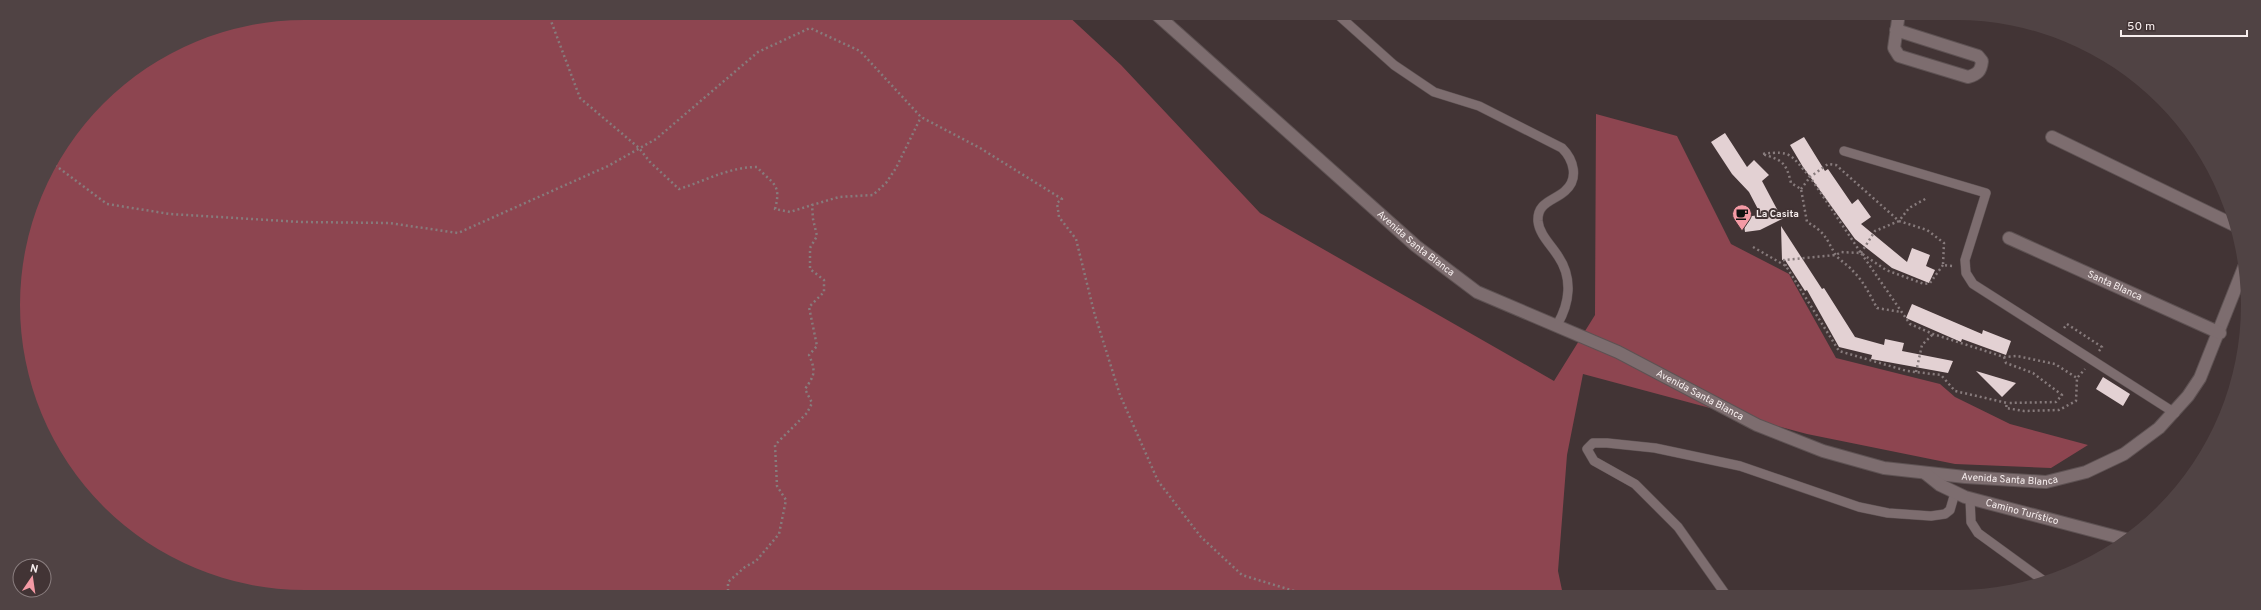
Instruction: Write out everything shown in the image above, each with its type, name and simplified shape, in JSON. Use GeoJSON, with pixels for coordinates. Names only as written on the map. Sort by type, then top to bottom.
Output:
{"type":"FeatureCollection","features":[{"type":"Feature","properties":{"kind":"street","name":"Avenida Santa Blanca"},"geometry":{"type":"LineString","coordinates":[[1163,20],[1416,246],[1477,292],[1618,352],[1765,428],[1823,451],[1884,468],[1926,473],[2039,481],[2066,477],[2105,464],[2124,454],[2159,428],[2175,413],[2200,378],[2220,333],[2240,279]]}},
{"type":"Feature","properties":{"kind":"street"},"geometry":{"type":"LineString","coordinates":[[1896,30],[1978,56],[1982,62],[1981,68],[1977,74],[1968,77],[1899,56],[1894,48],[1896,30],[1898,20]]}},
{"type":"Feature","properties":{"kind":"street"},"geometry":{"type":"LineString","coordinates":[[2052,137],[2229,222]]}},
{"type":"Feature","properties":{"kind":"street","name":"Santa Blanca"},"geometry":{"type":"LineString","coordinates":[[2010,238],[2220,333]]}},
{"type":"Feature","properties":{"kind":"street","name":"Camino Turístico"},"geometry":{"type":"LineString","coordinates":[[1926,473],[1940,485],[1955,493],[2120,538]]}},
{"type":"Feature","properties":{"kind":"lane"},"geometry":{"type":"LineString","coordinates":[[1344,20],[1394,65],[1434,92],[1478,106],[1562,148],[1567,153],[1573,166],[1572,180],[1565,191],[1547,201],[1542,207],[1538,221],[1546,239],[1558,255],[1566,274],[1568,295],[1566,306],[1557,325]]}},
{"type":"Feature","properties":{"kind":"lane"},"geometry":{"type":"LineString","coordinates":[[1844,151],[1986,193],[1965,260],[1966,273],[1973,284],[2091,361],[2175,413]]}},
{"type":"Feature","properties":{"kind":"lane"},"geometry":{"type":"LineString","coordinates":[[1722,590],[1678,527],[1635,484],[1594,461],[1587,449],[1593,443],[1655,448],[1740,466],[1859,507],[1888,513],[1931,516],[1945,514],[1950,510],[1955,493]]}},
{"type":"Feature","properties":{"kind":"lane"},"geometry":{"type":"LineString","coordinates":[[1970,498],[1971,522],[1978,534],[2039,577]]}},
{"type":"Feature","properties":{"kind":"path"},"geometry":{"type":"LineString","coordinates":[[551,20],[580,98],[639,148],[650,162],[679,189],[723,172],[746,167],[757,167],[775,183],[779,195],[775,209],[790,212],[839,197],[873,195],[886,183],[896,168],[921,117]]}},
{"type":"Feature","properties":{"kind":"path"},"geometry":{"type":"LineString","coordinates":[[56,165],[107,204],[170,214],[301,222],[389,223],[458,233],[608,166],[656,139],[758,52],[810,28],[860,51],[921,117],[980,148],[1062,199],[1057,204],[1059,217],[1076,239],[1094,312],[1120,395],[1158,481],[1201,536],[1242,574],[1292,590]]}},
{"type":"Feature","properties":{"kind":"path"},"geometry":{"type":"LineString","coordinates":[[1801,189],[1791,183],[1786,167],[1779,159],[1762,154],[1781,152],[1790,154],[1810,177],[1910,324],[1933,334],[2004,357],[2017,356],[2055,364],[2077,378]]}},
{"type":"Feature","properties":{"kind":"path"},"geometry":{"type":"LineString","coordinates":[[1902,312],[1877,308],[1867,288],[1854,272],[1836,255],[1830,241],[1817,227],[1807,222],[1801,189],[1810,177],[1828,164],[1836,165],[1898,221],[1927,230],[1944,243],[1943,265],[1930,283],[1924,284],[1886,270],[1861,253],[1841,252],[1836,255],[1784,260],[1786,266],[1839,350],[1916,372],[1941,375],[1955,392],[2007,403],[2056,402],[2062,395],[2033,373],[2006,363],[2004,357]]}},
{"type":"Feature","properties":{"kind":"path"},"geometry":{"type":"LineString","coordinates":[[1861,253],[1875,231],[1898,221],[1909,208],[1927,198]]}},
{"type":"Feature","properties":{"kind":"path"},"geometry":{"type":"LineString","coordinates":[[728,590],[728,582],[745,567],[756,561],[779,534],[786,500],[777,486],[775,445],[807,413],[812,403],[805,389],[814,376],[815,369],[809,355],[817,346],[809,307],[824,292],[824,280],[810,269],[810,248],[817,236],[813,219],[812,205]]}},
{"type":"Feature","properties":{"kind":"path"},"geometry":{"type":"LineString","coordinates":[[1753,247],[1786,266]]}},
{"type":"Feature","properties":{"kind":"path"},"geometry":{"type":"LineString","coordinates":[[1943,265],[1965,267]]}},
{"type":"Feature","properties":{"kind":"path"},"geometry":{"type":"LineString","coordinates":[[2007,403],[2006,408],[2024,412],[2059,410],[2076,401],[2077,378],[2102,347],[2067,324],[2062,330]]}},
{"type":"Feature","properties":{"kind":"path"},"geometry":{"type":"LineString","coordinates":[[1916,372],[1922,345],[1933,334]]}},
{"type":"Feature","properties":{"kind":"shaded area"},"geometry":{"type":"Polygon","coordinates":[[[305,20],[1073,20],[1121,65],[1260,213],[1554,381],[1595,315],[1596,114],[1677,136],[1731,244],[1789,274],[1836,358],[1940,384],[1955,397],[2010,424],[2088,445],[2051,468],[1955,464],[1807,434],[1583,374],[1567,455],[1558,571],[1562,590],[305,590],[268,588],[249,585],[213,575],[179,561],[147,542],[103,507],[79,478],[58,448],[49,431],[35,397],[25,361],[22,342],[20,305],[22,268],[25,249],[35,213],[49,179],[58,162],[79,132],[103,103],[132,79],[162,58],[179,49],[213,35],[249,25],[268,22],[305,20]]]}},
{"type":"Feature","properties":{"kind":"building"},"geometry":{"type":"Polygon","coordinates":[[[1725,133],[1747,167],[1754,160],[1769,175],[1762,181],[1779,213],[1794,213],[1760,230],[1745,232],[1743,217],[1761,215],[1749,192],[1732,174],[1711,142],[1725,133]]]}},
{"type":"Feature","properties":{"kind":"building"},"geometry":{"type":"Polygon","coordinates":[[[1804,137],[1825,171],[1828,169],[1852,204],[1858,199],[1871,217],[1861,224],[1907,262],[1912,248],[1930,255],[1926,266],[1935,270],[1929,283],[1892,268],[1855,239],[1803,167],[1790,145],[1804,137]]]}},
{"type":"Feature","properties":{"kind":"building"},"geometry":{"type":"Polygon","coordinates":[[[1781,226],[1822,289],[1824,288],[1855,337],[1884,345],[1885,339],[1904,343],[1902,351],[1953,361],[1948,373],[1871,359],[1872,355],[1839,347],[1807,290],[1805,291],[1785,260],[1782,260],[1781,226]]]}},
{"type":"Feature","properties":{"kind":"building"},"geometry":{"type":"Polygon","coordinates":[[[1912,304],[1982,334],[1983,330],[2011,341],[2006,355],[1962,339],[1961,342],[1906,318],[1912,304]]]}},
{"type":"Feature","properties":{"kind":"building"},"geometry":{"type":"Polygon","coordinates":[[[1976,371],[2016,383],[2002,397],[1976,371]]]}},
{"type":"Feature","properties":{"kind":"building"},"geometry":{"type":"Polygon","coordinates":[[[2103,377],[2130,394],[2123,406],[2096,389],[2103,377]]]}},
{"type":"Feature","properties":{"kind":"place","name":"La Casita"},"geometry":{"type":"Point","coordinates":[1742,231]}}]}
